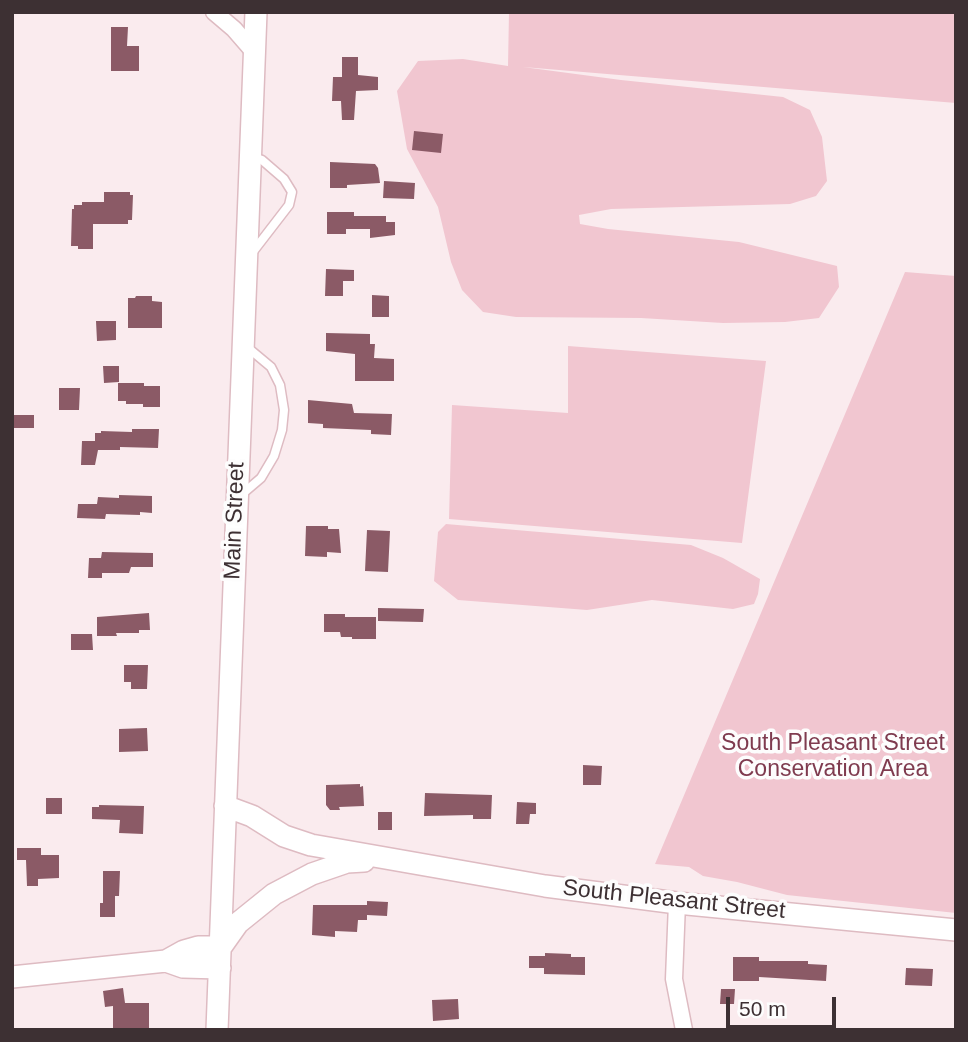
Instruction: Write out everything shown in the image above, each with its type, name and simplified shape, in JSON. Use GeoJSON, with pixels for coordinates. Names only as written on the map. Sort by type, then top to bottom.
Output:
{"type":"FeatureCollection","features":[{"type":"Feature","properties":{"kind":"street"},"geometry":{"type":"LineString","coordinates":[[214,12],[234,29],[254,52]]}},
{"type":"Feature","properties":{"kind":"street","name":"Main Street"},"geometry":{"type":"LineString","coordinates":[[218,1030],[256,12]]}},
{"type":"Feature","properties":{"kind":"street","name":"South Pleasant Street"},"geometry":{"type":"LineString","coordinates":[[225,806],[252,816],[284,836],[311,845],[545,886],[677,903],[956,930]]}},
{"type":"Feature","properties":{"kind":"street"},"geometry":{"type":"LineString","coordinates":[[284,836],[293,851],[300,879]]}},
{"type":"Feature","properties":{"kind":"street","name":"South Pleasant Street"},"geometry":{"type":"LineString","coordinates":[[220,958],[238,923],[253,909],[300,879],[347,862],[393,859]]}},
{"type":"Feature","properties":{"kind":"street"},"geometry":{"type":"LineString","coordinates":[[677,903],[674,979],[684,1030]]}},
{"type":"Feature","properties":{"kind":"street"},"geometry":{"type":"LineString","coordinates":[[12,977],[166,961],[175,954],[191,949],[220,958]]}},
{"type":"Feature","properties":{"kind":"lane"},"geometry":{"type":"LineString","coordinates":[[245,261],[289,205],[292,192],[284,179],[262,160],[250,156]]}},
{"type":"Feature","properties":{"kind":"lane"},"geometry":{"type":"LineString","coordinates":[[236,499],[261,478],[274,456],[282,430],[284,410],[280,385],[271,367],[242,343]]}},
{"type":"Feature","properties":{"kind":"green space"},"geometry":{"type":"Polygon","coordinates":[[[509,12],[956,12],[956,103],[523,67],[783,97],[810,110],[822,137],[827,181],[816,196],[790,204],[611,209],[579,215],[580,224],[739,242],[837,266],[839,287],[819,318],[785,322],[723,323],[641,318],[516,317],[483,312],[462,290],[451,262],[438,207],[407,149],[397,91],[418,61],[463,59],[508,66],[509,12]]]}},
{"type":"Feature","properties":{"kind":"green space","name":"South Pleasant Street Conservation Area"},"geometry":{"type":"Polygon","coordinates":[[[905,272],[956,276],[956,913],[787,895],[703,876],[689,867],[655,864],[905,272]]]}},
{"type":"Feature","properties":{"kind":"green space"},"geometry":{"type":"Polygon","coordinates":[[[568,346],[766,361],[742,543],[449,519],[452,405],[568,413],[568,346]]]}},
{"type":"Feature","properties":{"kind":"green space"},"geometry":{"type":"Polygon","coordinates":[[[446,524],[691,545],[723,558],[760,579],[758,594],[754,604],[733,609],[652,600],[587,610],[458,600],[434,581],[438,532],[446,524]]]}},
{"type":"Feature","properties":{"kind":"building"},"geometry":{"type":"Polygon","coordinates":[[[111,27],[128,27],[127,46],[139,46],[139,71],[111,71],[111,27]]]}},
{"type":"Feature","properties":{"kind":"building"},"geometry":{"type":"Polygon","coordinates":[[[342,57],[358,57],[358,75],[378,77],[378,90],[356,91],[354,120],[342,120],[341,101],[332,101],[333,77],[342,77],[342,57]]]}},
{"type":"Feature","properties":{"kind":"building"},"geometry":{"type":"Polygon","coordinates":[[[414,131],[443,134],[441,153],[412,150],[414,131]]]}},
{"type":"Feature","properties":{"kind":"building"},"geometry":{"type":"Polygon","coordinates":[[[330,162],[375,164],[380,183],[330,188],[330,162]]]}},
{"type":"Feature","properties":{"kind":"building"},"geometry":{"type":"Polygon","coordinates":[[[384,181],[415,183],[414,199],[383,198],[384,181]]]}},
{"type":"Feature","properties":{"kind":"building"},"geometry":{"type":"Polygon","coordinates":[[[104,192],[130,192],[130,195],[133,195],[132,220],[128,220],[128,224],[93,224],[93,249],[71,246],[74,205],[82,205],[82,202],[104,202],[104,192]]]}},
{"type":"Feature","properties":{"kind":"building"},"geometry":{"type":"Polygon","coordinates":[[[327,212],[354,212],[354,216],[386,216],[386,222],[395,222],[395,235],[370,238],[370,229],[346,229],[346,234],[327,234],[327,212]]]}},
{"type":"Feature","properties":{"kind":"building"},"geometry":{"type":"Polygon","coordinates":[[[326,269],[354,270],[354,281],[343,281],[343,296],[325,296],[326,269]]]}},
{"type":"Feature","properties":{"kind":"building"},"geometry":{"type":"Polygon","coordinates":[[[372,295],[389,296],[389,317],[372,317],[372,295]]]}},
{"type":"Feature","properties":{"kind":"building"},"geometry":{"type":"Polygon","coordinates":[[[152,296],[152,301],[162,302],[162,328],[128,328],[128,298],[152,296]]]}},
{"type":"Feature","properties":{"kind":"building"},"geometry":{"type":"Polygon","coordinates":[[[96,321],[116,321],[116,340],[97,341],[96,321]]]}},
{"type":"Feature","properties":{"kind":"building"},"geometry":{"type":"Polygon","coordinates":[[[326,333],[370,334],[370,344],[375,344],[374,358],[394,359],[394,381],[355,381],[355,354],[326,351],[326,333]]]}},
{"type":"Feature","properties":{"kind":"building"},"geometry":{"type":"Polygon","coordinates":[[[103,366],[119,366],[119,382],[104,383],[103,366]]]}},
{"type":"Feature","properties":{"kind":"building"},"geometry":{"type":"Polygon","coordinates":[[[118,383],[160,386],[160,407],[143,407],[143,404],[118,401],[118,383]]]}},
{"type":"Feature","properties":{"kind":"building"},"geometry":{"type":"Polygon","coordinates":[[[59,388],[80,388],[79,410],[59,410],[59,388]]]}},
{"type":"Feature","properties":{"kind":"building"},"geometry":{"type":"Polygon","coordinates":[[[308,400],[352,404],[354,413],[392,414],[391,435],[371,434],[371,430],[323,428],[323,424],[308,423],[308,400]]]}},
{"type":"Feature","properties":{"kind":"building"},"geometry":{"type":"Polygon","coordinates":[[[12,415],[34,415],[34,428],[12,428],[12,415]]]}},
{"type":"Feature","properties":{"kind":"building"},"geometry":{"type":"Polygon","coordinates":[[[132,429],[159,429],[158,448],[120,447],[120,450],[98,450],[95,465],[81,465],[82,441],[95,441],[95,433],[101,431],[132,432],[132,429]]]}},
{"type":"Feature","properties":{"kind":"building"},"geometry":{"type":"Polygon","coordinates":[[[119,495],[152,496],[152,513],[106,514],[105,519],[77,518],[78,504],[97,504],[98,497],[119,498],[119,495]]]}},
{"type":"Feature","properties":{"kind":"building"},"geometry":{"type":"Polygon","coordinates":[[[306,526],[339,529],[341,553],[327,552],[327,557],[305,556],[306,526]]]}},
{"type":"Feature","properties":{"kind":"building"},"geometry":{"type":"Polygon","coordinates":[[[367,530],[390,531],[388,572],[365,571],[367,530]]]}},
{"type":"Feature","properties":{"kind":"building"},"geometry":{"type":"Polygon","coordinates":[[[102,552],[153,553],[153,567],[131,567],[129,573],[102,573],[102,578],[88,578],[89,558],[101,558],[102,552]]]}},
{"type":"Feature","properties":{"kind":"building"},"geometry":{"type":"Polygon","coordinates":[[[378,608],[424,609],[423,622],[378,621],[378,608]]]}},
{"type":"Feature","properties":{"kind":"building"},"geometry":{"type":"Polygon","coordinates":[[[149,613],[150,630],[116,633],[117,636],[97,636],[97,617],[149,613]]]}},
{"type":"Feature","properties":{"kind":"building"},"geometry":{"type":"Polygon","coordinates":[[[324,614],[376,617],[376,639],[352,639],[341,637],[340,632],[324,632],[324,614]]]}},
{"type":"Feature","properties":{"kind":"building"},"geometry":{"type":"Polygon","coordinates":[[[71,634],[92,634],[93,650],[71,650],[71,634]]]}},
{"type":"Feature","properties":{"kind":"building"},"geometry":{"type":"Polygon","coordinates":[[[124,665],[148,665],[147,689],[131,689],[131,682],[124,682],[124,665]]]}},
{"type":"Feature","properties":{"kind":"building"},"geometry":{"type":"Polygon","coordinates":[[[147,728],[148,751],[119,752],[119,729],[147,728]]]}},
{"type":"Feature","properties":{"kind":"building"},"geometry":{"type":"Polygon","coordinates":[[[583,765],[602,766],[601,785],[583,785],[583,765]]]}},
{"type":"Feature","properties":{"kind":"building"},"geometry":{"type":"Polygon","coordinates":[[[360,784],[360,787],[363,786],[364,806],[330,810],[326,805],[326,785],[360,784]]]}},
{"type":"Feature","properties":{"kind":"building"},"geometry":{"type":"Polygon","coordinates":[[[425,793],[492,795],[491,819],[473,819],[473,815],[424,816],[425,793]]]}},
{"type":"Feature","properties":{"kind":"building"},"geometry":{"type":"Polygon","coordinates":[[[46,798],[62,798],[62,814],[46,814],[46,798]]]}},
{"type":"Feature","properties":{"kind":"building"},"geometry":{"type":"Polygon","coordinates":[[[517,802],[536,803],[536,814],[530,814],[529,824],[516,824],[517,802]]]}},
{"type":"Feature","properties":{"kind":"building"},"geometry":{"type":"Polygon","coordinates":[[[144,806],[143,834],[119,833],[120,820],[92,819],[92,807],[144,806]]]}},
{"type":"Feature","properties":{"kind":"building"},"geometry":{"type":"Polygon","coordinates":[[[378,812],[392,812],[392,830],[378,830],[378,812]]]}},
{"type":"Feature","properties":{"kind":"building"},"geometry":{"type":"Polygon","coordinates":[[[17,848],[41,848],[41,855],[59,855],[59,878],[38,879],[38,886],[27,886],[26,860],[17,860],[17,848]]]}},
{"type":"Feature","properties":{"kind":"building"},"geometry":{"type":"Polygon","coordinates":[[[103,871],[120,871],[119,896],[115,896],[115,917],[100,917],[103,871]]]}},
{"type":"Feature","properties":{"kind":"building"},"geometry":{"type":"Polygon","coordinates":[[[367,901],[388,902],[387,916],[367,915],[367,920],[358,920],[357,932],[335,931],[335,937],[312,935],[313,905],[367,905],[367,901]]]}},
{"type":"Feature","properties":{"kind":"building"},"geometry":{"type":"Polygon","coordinates":[[[545,953],[585,957],[585,975],[544,974],[544,968],[529,968],[529,956],[545,956],[545,953]]]}},
{"type":"Feature","properties":{"kind":"building"},"geometry":{"type":"Polygon","coordinates":[[[733,957],[759,957],[759,961],[808,961],[808,964],[827,965],[826,981],[759,977],[759,981],[733,981],[733,957]]]}},
{"type":"Feature","properties":{"kind":"building"},"geometry":{"type":"Polygon","coordinates":[[[906,968],[933,969],[932,986],[905,985],[906,968]]]}},
{"type":"Feature","properties":{"kind":"building"},"geometry":{"type":"Polygon","coordinates":[[[123,988],[125,1003],[149,1003],[149,1030],[113,1030],[113,1006],[105,1007],[103,991],[123,988]]]}},
{"type":"Feature","properties":{"kind":"building"},"geometry":{"type":"Polygon","coordinates":[[[721,989],[735,989],[734,1004],[720,1004],[721,989]]]}},
{"type":"Feature","properties":{"kind":"building"},"geometry":{"type":"Polygon","coordinates":[[[458,999],[459,1019],[433,1021],[432,1000],[458,999]]]}}]}
